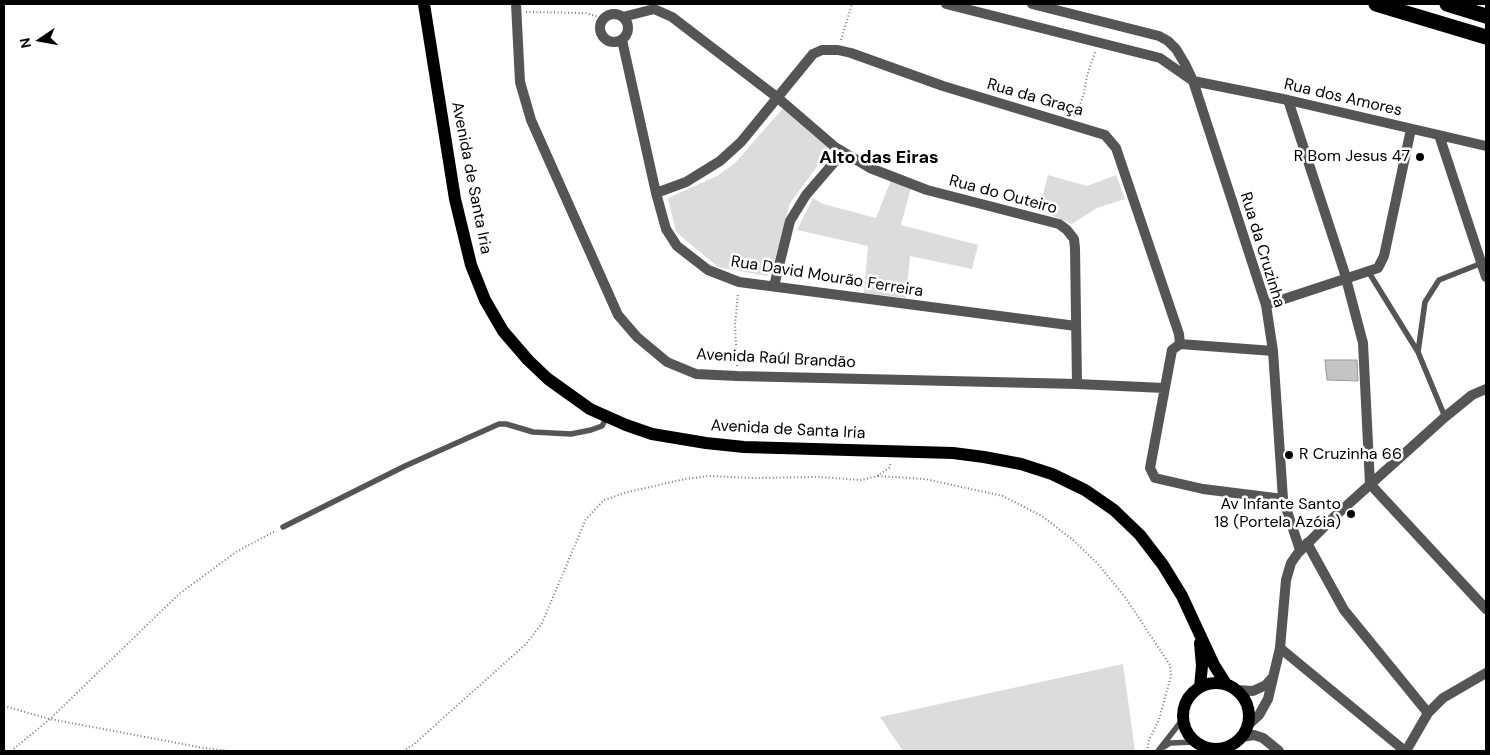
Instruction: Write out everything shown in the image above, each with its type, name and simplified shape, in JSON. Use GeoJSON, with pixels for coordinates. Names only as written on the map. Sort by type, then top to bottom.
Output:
{"type":"FeatureCollection","features":[{"type":"Feature","properties":{"kind":"highway"},"geometry":{"type":"LineString","coordinates":[[1376,4],[1486,37]]}},
{"type":"Feature","properties":{"kind":"highway"},"geometry":{"type":"LineString","coordinates":[[1447,4],[1486,16]]}},
{"type":"Feature","properties":{"kind":"main road","name":"Avenida de Santa Iria"},"geometry":{"type":"LineString","coordinates":[[424,4],[462,231],[471,265],[485,300],[503,331],[528,360],[568,394],[590,409],[626,425],[652,434],[706,443],[744,448],[953,453],[984,456],[1021,464],[1052,474],[1085,490],[1114,510],[1140,535],[1163,564],[1182,596],[1214,665],[1231,687]]}},
{"type":"Feature","properties":{"kind":"main road","name":"Avenida de Santa Iria"},"geometry":{"type":"LineString","coordinates":[[1195,624],[1202,666],[1200,687]]}},
{"type":"Feature","properties":{"kind":"main road"},"geometry":{"type":"LineString","coordinates":[[1213,683],[1231,687],[1245,700],[1249,712],[1248,725],[1235,744],[1220,749],[1203,747],[1187,732],[1183,719],[1184,706],[1191,695],[1200,687],[1213,683]]}},
{"type":"Feature","properties":{"kind":"street"},"geometry":{"type":"LineString","coordinates":[[946,4],[1160,58],[1193,81]]}},
{"type":"Feature","properties":{"kind":"street","name":"Rua da Cruzinha"},"geometry":{"type":"LineString","coordinates":[[1032,4],[1159,36],[1176,49],[1193,81],[1266,305],[1273,351],[1284,499],[1303,546],[1344,610],[1428,713]]}},
{"type":"Feature","properties":{"kind":"street","name":"Avenida Raúl Brandão"},"geometry":{"type":"LineString","coordinates":[[516,8],[520,82],[531,120],[618,315],[637,338],[667,362],[696,374],[1164,388]]}},
{"type":"Feature","properties":{"kind":"street","name":"Rua do Outeiro"},"geometry":{"type":"LineString","coordinates":[[623,17],[654,9],[672,17],[778,98],[843,152],[870,168],[927,190],[1059,224],[1074,239],[1078,384]]}},
{"type":"Feature","properties":{"kind":"street"},"geometry":{"type":"LineString","coordinates":[[615,13],[623,17],[628,26],[628,31],[622,40],[609,42],[602,36],[599,27],[603,18],[615,13]]}},
{"type":"Feature","properties":{"kind":"street","name":"Rua David Mourão Ferreira"},"geometry":{"type":"LineString","coordinates":[[622,40],[666,229],[677,246],[708,270],[739,282],[1076,326]]}},
{"type":"Feature","properties":{"kind":"street","name":"Rua da Graça"},"geometry":{"type":"LineString","coordinates":[[656,192],[686,182],[720,161],[741,142],[813,54],[822,50],[838,50],[951,89],[1105,135],[1116,148],[1179,334],[1180,344]]}},
{"type":"Feature","properties":{"kind":"street","name":"Rua dos Amores"},"geometry":{"type":"LineString","coordinates":[[1193,81],[1288,100],[1486,146]]}},
{"type":"Feature","properties":{"kind":"street"},"geometry":{"type":"LineString","coordinates":[[1288,100],[1346,278],[1363,343],[1370,484],[1486,609]]}},
{"type":"Feature","properties":{"kind":"street"},"geometry":{"type":"LineString","coordinates":[[1266,305],[1378,268],[1384,256],[1411,129]]}},
{"type":"Feature","properties":{"kind":"street"},"geometry":{"type":"LineString","coordinates":[[1438,135],[1486,277]]}},
{"type":"Feature","properties":{"kind":"street"},"geometry":{"type":"LineString","coordinates":[[774,286],[790,221],[806,195],[843,152]]}},
{"type":"Feature","properties":{"kind":"street"},"geometry":{"type":"LineString","coordinates":[[1273,351],[1180,344],[1172,350],[1150,468],[1155,478],[1203,489],[1284,499]]}},
{"type":"Feature","properties":{"kind":"street"},"geometry":{"type":"LineString","coordinates":[[1248,725],[1259,714],[1268,699],[1280,648],[1286,580],[1291,563],[1303,546],[1445,417],[1472,395],[1486,389]]}},
{"type":"Feature","properties":{"kind":"street"},"geometry":{"type":"LineString","coordinates":[[1280,648],[1406,751],[1428,713],[1443,698],[1486,673]]}},
{"type":"Feature","properties":{"kind":"street"},"geometry":{"type":"LineString","coordinates":[[1231,687],[1253,691],[1266,685],[1274,675]]}},
{"type":"Feature","properties":{"kind":"street"},"geometry":{"type":"LineString","coordinates":[[1235,744],[1254,735],[1262,738],[1279,751]]}},
{"type":"Feature","properties":{"kind":"lane"},"geometry":{"type":"LineString","coordinates":[[1418,352],[1425,302],[1431,290],[1439,280],[1482,263]]}},
{"type":"Feature","properties":{"kind":"lane"},"geometry":{"type":"LineString","coordinates":[[1368,271],[1418,352],[1445,417]]}},
{"type":"Feature","properties":{"kind":"lane"},"geometry":{"type":"LineString","coordinates":[[283,527],[405,466],[500,424],[533,432],[571,434],[602,426],[607,416]]}},
{"type":"Feature","properties":{"kind":"lane"},"geometry":{"type":"LineString","coordinates":[[1159,750],[1183,719]]}},
{"type":"Feature","properties":{"kind":"lane"},"geometry":{"type":"LineString","coordinates":[[1159,750],[1170,743],[1203,747]]}},
{"type":"Feature","properties":{"kind":"path"},"geometry":{"type":"LineString","coordinates":[[838,50],[852,4]]}},
{"type":"Feature","properties":{"kind":"path"},"geometry":{"type":"LineString","coordinates":[[516,8],[585,13],[603,18]]}},
{"type":"Feature","properties":{"kind":"path"},"geometry":{"type":"LineString","coordinates":[[1069,124],[1080,108],[1087,76],[1098,43]]}},
{"type":"Feature","properties":{"kind":"path"},"geometry":{"type":"LineString","coordinates":[[737,376],[735,326],[739,282]]}},
{"type":"Feature","properties":{"kind":"path"},"geometry":{"type":"LineString","coordinates":[[878,476],[889,468],[896,451]]}},
{"type":"Feature","properties":{"kind":"path"},"geometry":{"type":"LineString","coordinates":[[403,751],[413,745],[526,644],[542,623],[586,519],[604,500],[685,479],[709,476],[751,478],[819,477],[862,480],[878,476],[925,479],[1003,496],[1042,516],[1073,540],[1097,563],[1126,597],[1170,664],[1171,676],[1159,720],[1149,740],[1148,751]]}},
{"type":"Feature","properties":{"kind":"path"},"geometry":{"type":"LineString","coordinates":[[11,751],[50,719],[179,594],[236,552],[283,527]]}},
{"type":"Feature","properties":{"kind":"path"},"geometry":{"type":"LineString","coordinates":[[4,706],[50,719],[204,748],[230,751]]}},
{"type":"Feature","properties":{"kind":"shaded area"},"geometry":{"type":"Polygon","coordinates":[[[784,107],[830,149],[790,203],[772,270],[767,276],[718,267],[676,232],[668,198],[717,176],[735,163],[784,107]]]}},
{"type":"Feature","properties":{"kind":"shaded area"},"geometry":{"type":"Polygon","coordinates":[[[1048,175],[1087,186],[1116,175],[1125,199],[1097,208],[1072,224],[1039,210],[1048,175]]]}},
{"type":"Feature","properties":{"kind":"shaded area"},"geometry":{"type":"Polygon","coordinates":[[[891,180],[911,187],[901,225],[978,245],[972,269],[910,256],[906,298],[864,293],[868,246],[797,230],[813,198],[823,204],[876,218],[891,180]]]}},
{"type":"Feature","properties":{"kind":"shaded area"},"geometry":{"type":"Polygon","coordinates":[[[1123,664],[1135,751],[903,751],[880,717],[1123,664]]]}},
{"type":"Feature","properties":{"kind":"building"},"geometry":{"type":"Polygon","coordinates":[[[1325,360],[1357,360],[1358,381],[1327,380],[1325,360]]]}},
{"type":"Feature","properties":{"kind":"place","name":"R Bom Jesus 47"},"geometry":{"type":"Point","coordinates":[1420,157]}},
{"type":"Feature","properties":{"kind":"place","name":"R Cruzinha 66"},"geometry":{"type":"Point","coordinates":[1289,455]}},
{"type":"Feature","properties":{"kind":"place","name":"Av Infante Santo 18 (Portela Azóia)"},"geometry":{"type":"Point","coordinates":[1351,514]}},
{"type":"Feature","properties":{"kind":"district","name":"Alto das Eiras"},"geometry":{"type":"Point","coordinates":[879,158]}}]}
